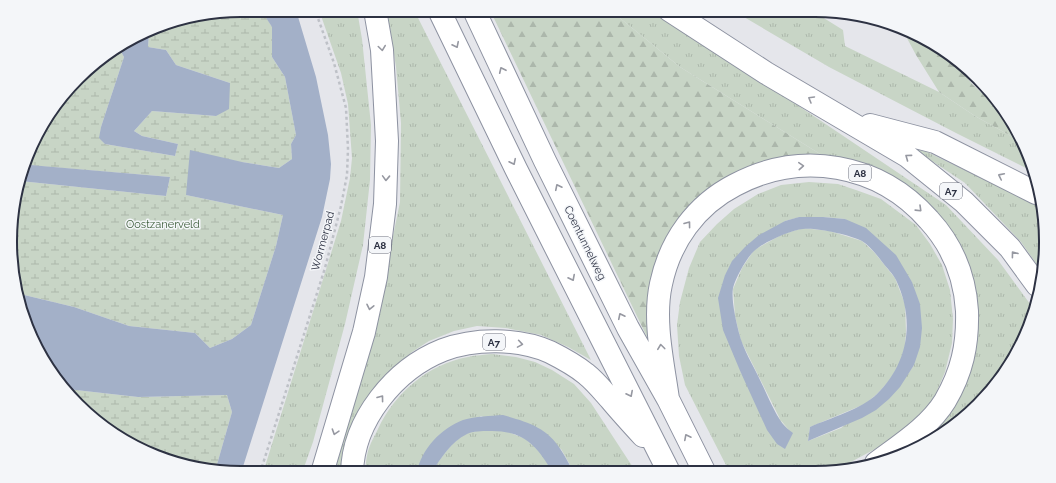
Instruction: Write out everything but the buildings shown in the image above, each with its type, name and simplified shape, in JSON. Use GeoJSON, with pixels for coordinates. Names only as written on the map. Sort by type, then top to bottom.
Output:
{"type":"FeatureCollection","features":[{"type":"Feature","properties":{"kind":"highway","name":"A8"},"geometry":{"type":"LineString","coordinates":[[324,466],[364,332],[376,277],[385,204],[387,133],[382,50],[376,17]]}},
{"type":"Feature","properties":{"kind":"highway"},"geometry":{"type":"LineString","coordinates":[[442,17],[516,169],[665,465]]}},
{"type":"Feature","properties":{"kind":"highway","name":"Coentunnelweg"},"geometry":{"type":"LineString","coordinates":[[477,17],[545,161],[628,328],[668,399],[701,466]]}},
{"type":"Feature","properties":{"kind":"highway","name":"A7"},"geometry":{"type":"LineString","coordinates":[[680,17],[766,73],[907,156],[964,202],[1010,248],[1035,283]]}},
{"type":"Feature","properties":{"kind":"highway","name":"A7"},"geometry":{"type":"LineString","coordinates":[[845,119],[935,142],[1033,192]]}},
{"type":"Feature","properties":{"kind":"highway","name":"A8"},"geometry":{"type":"LineString","coordinates":[[668,399],[658,324],[658,301],[665,267],[671,253],[678,238],[696,213],[723,192],[754,176],[770,170],[806,166],[840,168],[870,177],[898,192],[910,201],[933,225],[950,249],[957,264],[964,293],[967,323],[965,353],[956,378],[944,402],[937,412],[919,430],[888,453]]}},
{"type":"Feature","properties":{"kind":"highway","name":"A7"},"geometry":{"type":"LineString","coordinates":[[353,466],[354,454],[364,424],[376,404],[391,386],[414,366],[443,350],[474,343],[493,342],[532,346],[548,351],[568,361],[587,374],[665,465]]}},
{"type":"Feature","properties":{"kind":"path","name":"Wormerpad"},"geometry":{"type":"LineString","coordinates":[[262,466],[325,268],[341,206],[347,175],[348,149],[346,108],[334,63],[318,17]]}},
{"type":"Feature","properties":{"kind":"green space","name":"Oostzanerveld"},"geometry":{"type":"Polygon","coordinates":[[[227,17],[266,17],[272,27],[272,57],[285,77],[296,135],[291,144],[292,159],[279,168],[242,162],[186,195],[283,215],[276,246],[251,325],[232,339],[210,348],[195,333],[129,326],[74,307],[24,295],[21,285],[17,256],[17,227],[21,198],[25,182],[166,196],[170,177],[30,165],[47,129],[63,105],[93,73],[121,52],[124,57],[101,127],[100,138],[105,144],[175,156],[178,144],[142,136],[134,131],[152,111],[216,116],[230,83],[176,65],[166,50],[148,47],[149,37],[169,29],[198,21],[227,17]]]}},
{"type":"Feature","properties":{"kind":"green space"},"geometry":{"type":"Polygon","coordinates":[[[321,17],[358,17],[371,125],[370,180],[363,245],[345,324],[313,442],[304,466],[265,466],[341,221],[350,178],[352,158],[348,104],[341,73],[321,17]]]}},
{"type":"Feature","properties":{"kind":"green space"},"geometry":{"type":"Polygon","coordinates":[[[388,17],[418,17],[591,360],[568,347],[541,335],[506,328],[477,326],[454,331],[429,341],[412,352],[384,378],[344,466],[332,466],[384,280],[400,202],[401,123],[396,67],[388,17]]]}},
{"type":"Feature","properties":{"kind":"green space"},"geometry":{"type":"Polygon","coordinates":[[[493,17],[619,17],[680,67],[833,162],[724,186],[651,302],[647,337],[493,17]]]}},
{"type":"Feature","properties":{"kind":"green space"},"geometry":{"type":"Polygon","coordinates":[[[619,17],[666,17],[946,205],[998,260],[1030,304],[1027,314],[1016,341],[993,378],[963,410],[951,420],[925,437],[976,339],[978,306],[970,275],[955,245],[833,162],[680,67],[619,17]]]}},
{"type":"Feature","properties":{"kind":"green space"},"geometry":{"type":"Polygon","coordinates":[[[744,17],[822,17],[843,30],[845,46],[939,92],[975,116],[1014,137],[1027,168],[956,133],[829,67],[744,17]]]}},
{"type":"Feature","properties":{"kind":"green space"},"geometry":{"type":"Polygon","coordinates":[[[906,37],[927,47],[963,73],[993,105],[1014,137],[975,116],[939,92],[906,37]]]}},
{"type":"Feature","properties":{"kind":"green space"},"geometry":{"type":"Polygon","coordinates":[[[896,137],[1036,205],[1039,227],[1038,266],[1021,242],[965,183],[896,137]]]}},
{"type":"Feature","properties":{"kind":"green space"},"geometry":{"type":"Polygon","coordinates":[[[809,182],[838,184],[881,199],[916,225],[930,244],[942,265],[950,290],[953,319],[952,343],[945,372],[935,396],[915,423],[892,440],[848,463],[829,466],[726,466],[685,385],[679,356],[677,325],[680,302],[689,268],[700,242],[734,209],[758,194],[781,185],[809,182]],[[800,217],[785,221],[725,275],[741,373],[780,420],[741,341],[735,316],[733,289],[742,268],[754,250],[783,234],[803,228],[830,231],[862,241],[874,252],[895,278],[905,304],[905,346],[900,363],[889,381],[865,404],[810,427],[808,441],[841,428],[907,375],[914,365],[912,282],[845,219],[800,217]]]}},
{"type":"Feature","properties":{"kind":"green space"},"geometry":{"type":"Polygon","coordinates":[[[492,354],[516,357],[535,362],[552,370],[574,384],[591,403],[632,466],[571,466],[561,449],[481,416],[419,466],[366,466],[367,454],[372,441],[385,416],[403,392],[426,373],[439,366],[477,355],[492,354]]]}},
{"type":"Feature","properties":{"kind":"green space"},"geometry":{"type":"Polygon","coordinates":[[[73,390],[138,397],[227,395],[232,412],[217,465],[212,464],[198,462],[169,454],[142,443],[105,420],[73,390]]]}},
{"type":"Feature","properties":{"kind":"green space"},"geometry":{"type":"Polygon","coordinates":[[[503,430],[526,439],[543,455],[549,466],[436,466],[447,450],[457,440],[468,433],[477,431],[503,430]]]}},
{"type":"Feature","properties":{"kind":"water"},"geometry":{"type":"Polygon","coordinates":[[[266,17],[298,17],[316,77],[328,135],[331,164],[330,179],[322,217],[243,466],[227,466],[217,465],[232,412],[227,395],[138,397],[73,390],[63,378],[40,341],[29,314],[24,295],[74,307],[129,326],[195,333],[210,348],[232,339],[251,325],[276,246],[283,215],[186,195],[190,150],[242,162],[279,168],[292,159],[291,144],[296,135],[285,77],[272,57],[272,27],[266,17]]]}},
{"type":"Feature","properties":{"kind":"water"},"geometry":{"type":"Polygon","coordinates":[[[149,37],[148,47],[166,50],[176,65],[230,83],[229,109],[216,116],[152,111],[134,131],[142,136],[178,144],[175,156],[105,144],[99,138],[101,127],[124,57],[121,52],[149,37]]]}},
{"type":"Feature","properties":{"kind":"water"},"geometry":{"type":"Polygon","coordinates":[[[31,165],[170,177],[166,196],[25,182],[31,165]]]}},
{"type":"Feature","properties":{"kind":"water"},"geometry":{"type":"Polygon","coordinates":[[[799,217],[845,219],[866,228],[896,255],[912,282],[920,304],[922,328],[920,347],[914,365],[900,387],[889,399],[876,410],[862,418],[808,441],[810,427],[863,404],[877,394],[888,382],[902,354],[906,340],[906,310],[902,295],[892,273],[868,245],[850,236],[824,230],[803,229],[777,237],[763,244],[754,251],[745,263],[734,284],[734,310],[741,339],[748,357],[779,418],[784,426],[793,433],[785,449],[777,444],[767,430],[741,373],[723,330],[718,298],[725,275],[732,261],[745,247],[759,235],[785,221],[799,217]]]}},
{"type":"Feature","properties":{"kind":"water"},"geometry":{"type":"Polygon","coordinates":[[[503,415],[536,426],[555,442],[570,466],[548,466],[534,447],[519,436],[501,431],[489,431],[475,432],[461,437],[451,446],[436,466],[418,466],[433,441],[447,428],[463,420],[483,416],[503,415]]]}}]}
